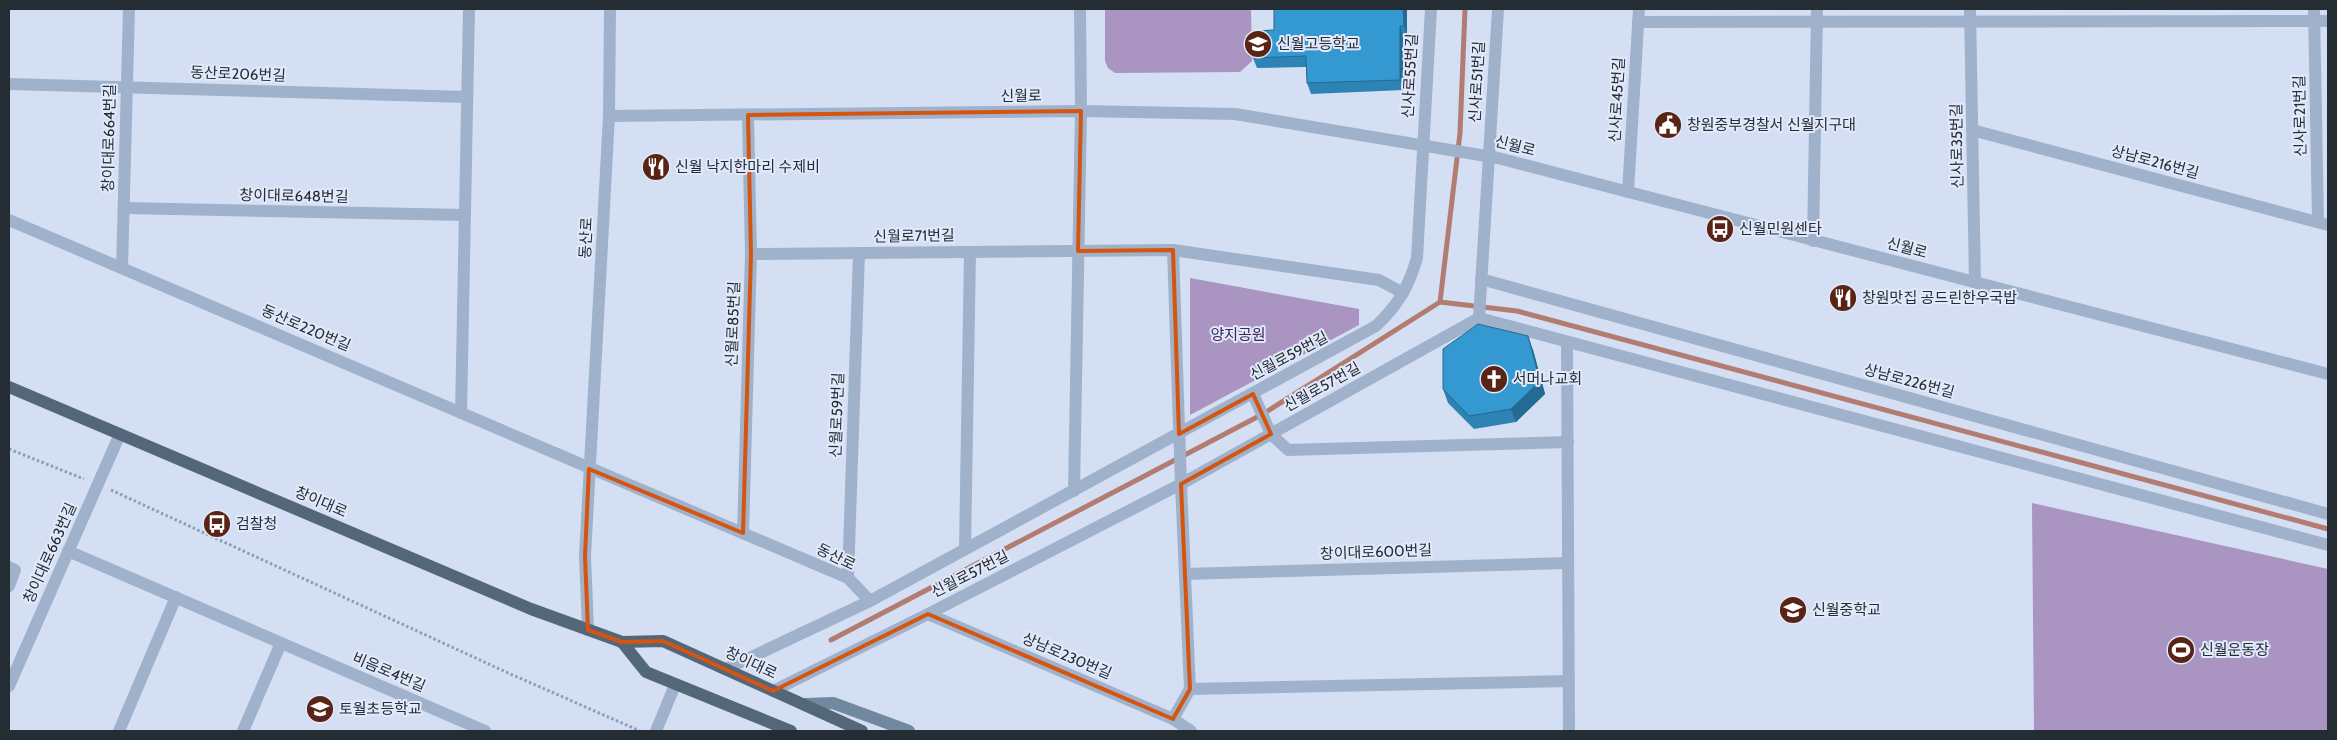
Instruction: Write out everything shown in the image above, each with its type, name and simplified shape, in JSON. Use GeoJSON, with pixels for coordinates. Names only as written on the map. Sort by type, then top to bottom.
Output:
{"type":"FeatureCollection","features":[{"type":"Feature","properties":{"kind":"main road","name":"창이대로"},"geometry":{"type":"LineString","coordinates":[[9,387],[531,609],[622,642],[664,640],[862,731]]}},
{"type":"Feature","properties":{"kind":"main road"},"geometry":{"type":"LineString","coordinates":[[622,642],[646,672],[788,730]]}},
{"type":"Feature","properties":{"kind":"main road"},"geometry":{"type":"LineString","coordinates":[[805,704],[834,703],[909,731]]}},
{"type":"Feature","properties":{"kind":"street","name":"창이대로664번길"},"geometry":{"type":"LineString","coordinates":[[122,268],[129,9]]}},
{"type":"Feature","properties":{"kind":"street"},"geometry":{"type":"LineString","coordinates":[[461,413],[469,9]]}},
{"type":"Feature","properties":{"kind":"street","name":"동산로"},"geometry":{"type":"LineString","coordinates":[[588,630],[585,556],[609,116],[610,9]]}},
{"type":"Feature","properties":{"kind":"street"},"geometry":{"type":"LineString","coordinates":[[1074,491],[1081,111],[1080,9]]}},
{"type":"Feature","properties":{"kind":"street","name":"신사로55번길"},"geometry":{"type":"LineString","coordinates":[[1427,147],[1431,9]]}},
{"type":"Feature","properties":{"kind":"street","name":"신사로51번길"},"geometry":{"type":"LineString","coordinates":[[1483,155],[1498,9]]}},
{"type":"Feature","properties":{"kind":"street"},"geometry":{"type":"LineString","coordinates":[[1638,15],[2314,15],[2328,21]]}},
{"type":"Feature","properties":{"kind":"street","name":"신사로45번길"},"geometry":{"type":"LineString","coordinates":[[1628,192],[1638,15]]}},
{"type":"Feature","properties":{"kind":"street"},"geometry":{"type":"LineString","coordinates":[[1813,241],[1817,15]]}},
{"type":"Feature","properties":{"kind":"street","name":"신사로35번길"},"geometry":{"type":"LineString","coordinates":[[1970,15],[1975,283]]}},
{"type":"Feature","properties":{"kind":"street","name":"신사로21번길"},"geometry":{"type":"LineString","coordinates":[[2314,15],[2323,223]]}},
{"type":"Feature","properties":{"kind":"street","name":"동산로206번길"},"geometry":{"type":"LineString","coordinates":[[9,84],[467,97]]}},
{"type":"Feature","properties":{"kind":"street","name":"신월로"},"geometry":{"type":"LineString","coordinates":[[609,116],[1081,111],[1235,114],[1483,155],[2328,374]]}},
{"type":"Feature","properties":{"kind":"street","name":"신월로85번길"},"geometry":{"type":"LineString","coordinates":[[743,534],[751,254],[748,115]]}},
{"type":"Feature","properties":{"kind":"street","name":"상남로216번길"},"geometry":{"type":"LineString","coordinates":[[1972,130],[2323,223]]}},
{"type":"Feature","properties":{"kind":"street","name":"신월로59번길"},"geometry":{"type":"LineString","coordinates":[[726,669],[870,600],[1074,491],[1179,440],[1376,326],[1396,307],[1404,293],[1417,258],[1427,147]]}},
{"type":"Feature","properties":{"kind":"street"},"geometry":{"type":"LineString","coordinates":[[1483,155],[1479,318],[2328,545]]}},
{"type":"Feature","properties":{"kind":"street","name":"창이대로648번길"},"geometry":{"type":"LineString","coordinates":[[124,208],[465,215]]}},
{"type":"Feature","properties":{"kind":"street","name":"동산로220번길"},"geometry":{"type":"LineString","coordinates":[[9,220],[589,469]]}},
{"type":"Feature","properties":{"kind":"street"},"geometry":{"type":"LineString","coordinates":[[1078,251],[1173,250],[1379,280],[1404,293]]}},
{"type":"Feature","properties":{"kind":"street"},"geometry":{"type":"LineString","coordinates":[[1173,250],[1180,484],[1190,689],[1173,719]]}},
{"type":"Feature","properties":{"kind":"street","name":"신월로71번길"},"geometry":{"type":"LineString","coordinates":[[751,254],[1078,251]]}},
{"type":"Feature","properties":{"kind":"street"},"geometry":{"type":"LineString","coordinates":[[965,549],[970,252]]}},
{"type":"Feature","properties":{"kind":"street","name":"신월로59번길"},"geometry":{"type":"LineString","coordinates":[[848,578],[859,253]]}},
{"type":"Feature","properties":{"kind":"street","name":"상남로226번길"},"geometry":{"type":"LineString","coordinates":[[1481,279],[2328,514]]}},
{"type":"Feature","properties":{"kind":"street","name":"신월로57번길"},"geometry":{"type":"LineString","coordinates":[[773,691],[928,614],[1180,484],[1270,429],[1479,318]]}},
{"type":"Feature","properties":{"kind":"street"},"geometry":{"type":"LineString","coordinates":[[1567,342],[1569,731]]}},
{"type":"Feature","properties":{"kind":"street"},"geometry":{"type":"LineString","coordinates":[[1255,397],[1270,429],[1288,450],[1568,442]]}},
{"type":"Feature","properties":{"kind":"street","name":"창이대로663번길"},"geometry":{"type":"LineString","coordinates":[[9,686],[120,434]]}},
{"type":"Feature","properties":{"kind":"street","name":"동산로"},"geometry":{"type":"LineString","coordinates":[[589,469],[848,578],[870,600]]}},
{"type":"Feature","properties":{"kind":"street","name":"비음로4번길"},"geometry":{"type":"LineString","coordinates":[[68,551],[485,731]]}},
{"type":"Feature","properties":{"kind":"street","name":"창이대로600번길"},"geometry":{"type":"LineString","coordinates":[[1185,574],[1568,563]]}},
{"type":"Feature","properties":{"kind":"street"},"geometry":{"type":"LineString","coordinates":[[9,567],[15,570],[9,586]]}},
{"type":"Feature","properties":{"kind":"street"},"geometry":{"type":"LineString","coordinates":[[119,731],[176,597]]}},
{"type":"Feature","properties":{"kind":"street","name":"상남로230번길"},"geometry":{"type":"LineString","coordinates":[[928,614],[1173,719],[1191,731]]}},
{"type":"Feature","properties":{"kind":"street"},"geometry":{"type":"LineString","coordinates":[[243,731],[281,643]]}},
{"type":"Feature","properties":{"kind":"street"},"geometry":{"type":"LineString","coordinates":[[1190,689],[1569,682]]}},
{"type":"Feature","properties":{"kind":"street"},"geometry":{"type":"LineString","coordinates":[[656,731],[674,685]]}},
{"type":"Feature","properties":{"kind":"path"},"geometry":{"type":"LineString","coordinates":[[9,449],[98,484],[506,672],[640,731]]}},
{"type":"Feature","properties":{"kind":"highlighted area"},"geometry":{"type":"Polygon","coordinates":[[[1081,111],[1078,251],[1173,250],[1179,434],[1253,394],[1271,434],[1181,484],[1190,689],[1173,719],[928,614],[773,691],[663,641],[622,642],[588,630],[585,556],[589,469],[743,533],[751,254],[748,115],[1081,111]]]}},
{"type":"Feature","properties":{"kind":"green space"},"geometry":{"type":"Polygon","coordinates":[[[1105,9],[1251,9],[1252,61],[1240,72],[1115,73],[1108,68],[1105,61],[1105,9]]]}},
{"type":"Feature","properties":{"kind":"green space","name":"양지공원"},"geometry":{"type":"Polygon","coordinates":[[[1190,278],[1359,309],[1359,325],[1190,415],[1190,278]]]}},
{"type":"Feature","properties":{"kind":"green space","name":"신월운동장"},"geometry":{"type":"Polygon","coordinates":[[[2032,503],[2328,569],[2328,731],[2034,731],[2032,503]]]}},
{"type":"Feature","properties":{"kind":"building"},"geometry":{"type":"Polygon","coordinates":[[[1274,9],[1403,9],[1404,26],[1400,26],[1400,80],[1307,83],[1306,56],[1253,58],[1253,31],[1274,30],[1274,9]]]}},
{"type":"Feature","properties":{"kind":"building","name":"서머나교회"},"geometry":{"type":"Polygon","coordinates":[[[1478,324],[1528,336],[1540,381],[1511,409],[1469,416],[1443,389],[1443,349],[1478,324]]]}},
{"type":"Feature","properties":{"kind":"waterway"},"geometry":{"type":"LineString","coordinates":[[831,640],[1263,414],[1440,302],[1460,133],[1465,9]]}},
{"type":"Feature","properties":{"kind":"waterway"},"geometry":{"type":"LineString","coordinates":[[1440,302],[1517,311],[2328,529]]}},
{"type":"Feature","properties":{"kind":"place","name":"신월고등학교"},"geometry":{"type":"Point","coordinates":[1258,44]}},
{"type":"Feature","properties":{"kind":"place","name":"창원중부경찰서 신월지구대"},"geometry":{"type":"Point","coordinates":[1668,125]}},
{"type":"Feature","properties":{"kind":"place","name":"신월 낙지한마리 수제비"},"geometry":{"type":"Point","coordinates":[656,167]}},
{"type":"Feature","properties":{"kind":"place","name":"신월민원센타"},"geometry":{"type":"Point","coordinates":[1720,229]}},
{"type":"Feature","properties":{"kind":"place","name":"창원맛집 공드린한우국밥"},"geometry":{"type":"Point","coordinates":[1843,298]}},
{"type":"Feature","properties":{"kind":"place","name":"서머나교회"},"geometry":{"type":"Point","coordinates":[1494,379]}},
{"type":"Feature","properties":{"kind":"place","name":"검찰청"},"geometry":{"type":"Point","coordinates":[217,524]}},
{"type":"Feature","properties":{"kind":"place","name":"신월중학교"},"geometry":{"type":"Point","coordinates":[1793,610]}},
{"type":"Feature","properties":{"kind":"place","name":"신월운동장"},"geometry":{"type":"Point","coordinates":[2181,650]}},
{"type":"Feature","properties":{"kind":"place","name":"토월초등학교"},"geometry":{"type":"Point","coordinates":[320,709]}}]}
